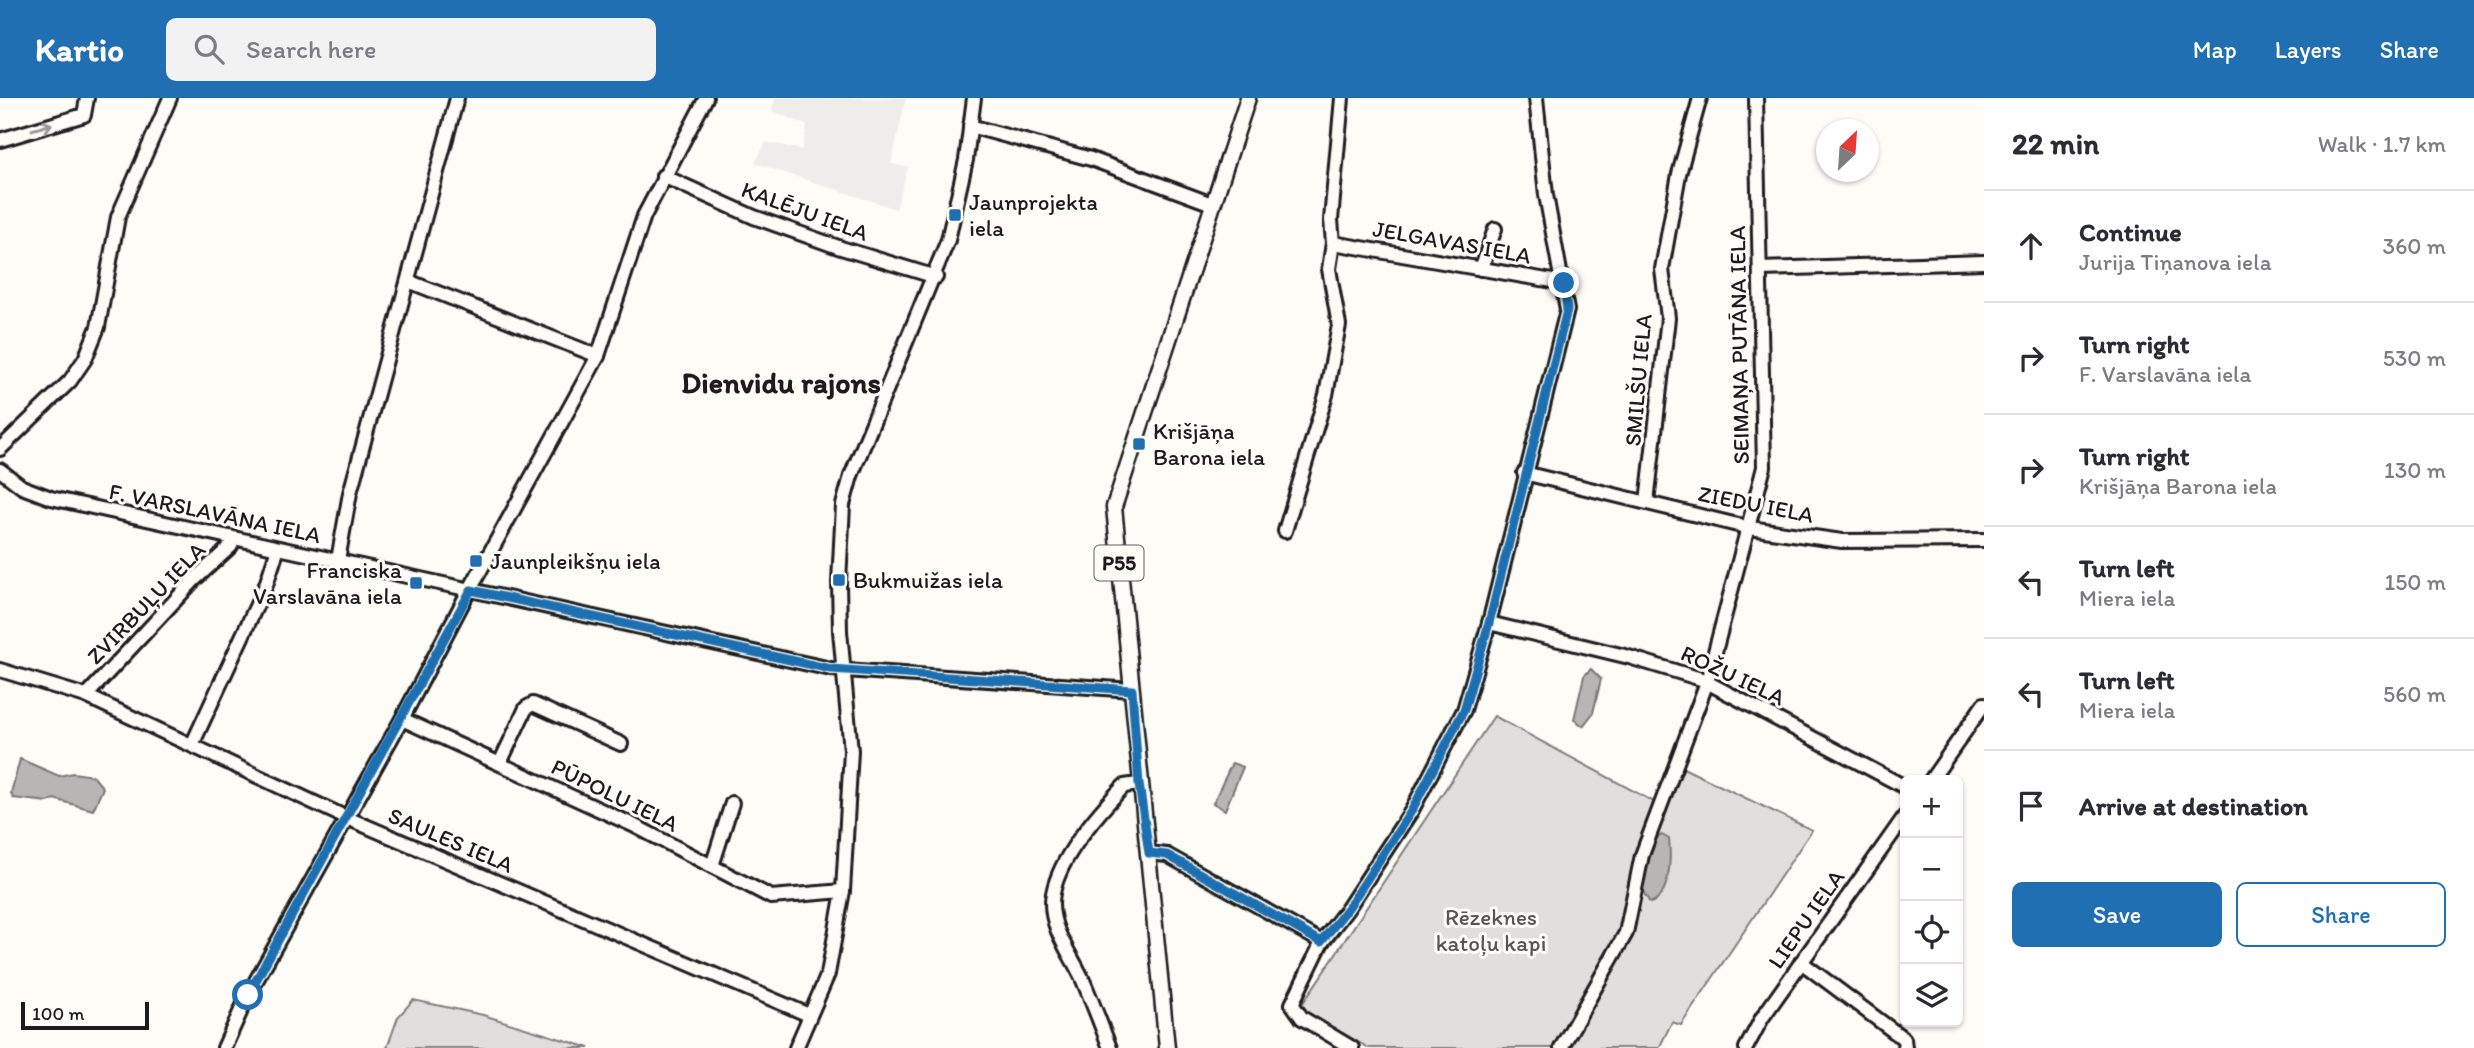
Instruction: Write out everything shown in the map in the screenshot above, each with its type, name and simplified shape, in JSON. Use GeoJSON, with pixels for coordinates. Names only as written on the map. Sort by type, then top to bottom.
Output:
{"type":"FeatureCollection","features":[{"type":"Feature","properties":{"kind":"main road","name":"P55"},"geometry":{"type":"LineString","coordinates":[[1167,1048],[1149,853],[1139,784],[1114,507],[1186,294],[1212,204],[1248,98]]}},
{"type":"Feature","properties":{"kind":"street"},"geometry":{"type":"LineString","coordinates":[[0,139],[84,115],[87,98]]}},
{"type":"Feature","properties":{"kind":"street"},"geometry":{"type":"LineString","coordinates":[[0,449],[70,381],[85,359],[98,327],[107,265],[118,217],[170,98]]}},
{"type":"Feature","properties":{"kind":"street"},"geometry":{"type":"LineString","coordinates":[[338,560],[350,493],[457,98]]}},
{"type":"Feature","properties":{"kind":"street"},"geometry":{"type":"LineString","coordinates":[[224,1048],[248,995],[402,719],[598,356],[636,236],[663,176],[706,98]]}},
{"type":"Feature","properties":{"kind":"street"},"geometry":{"type":"LineString","coordinates":[[796,1048],[828,974],[843,891],[851,751],[839,595],[843,505],[851,476],[936,276],[958,200],[974,98]]}},
{"type":"Feature","properties":{"kind":"street"},"geometry":{"type":"LineString","coordinates":[[1285,531],[1326,395],[1339,325],[1329,269],[1342,98]]}},
{"type":"Feature","properties":{"kind":"street"},"geometry":{"type":"LineString","coordinates":[[1352,1048],[1302,1017],[1292,1004],[1321,942],[1348,908],[1412,810],[1464,710],[1489,623],[1524,473],[1567,310],[1546,195],[1536,98]]}},
{"type":"Feature","properties":{"kind":"street","name":"SMILŠU IELA"},"geometry":{"type":"LineString","coordinates":[[1647,502],[1668,318],[1662,269],[1679,174],[1700,98]]}},
{"type":"Feature","properties":{"kind":"street","name":"SEIMAŅA PUTĀNA IELA"},"geometry":{"type":"LineString","coordinates":[[1561,1048],[1626,933],[1642,855],[1666,785],[1707,682],[1751,528],[1764,467],[1756,98]]}},
{"type":"Feature","properties":{"kind":"street"},"geometry":{"type":"LineString","coordinates":[[970,126],[1091,159],[1212,204]]}},
{"type":"Feature","properties":{"kind":"street","name":"KALĒJU IELA"},"geometry":{"type":"LineString","coordinates":[[663,176],[791,230],[936,276]]}},
{"type":"Feature","properties":{"kind":"street"},"geometry":{"type":"LineString","coordinates":[[1481,269],[1495,229]]}},
{"type":"Feature","properties":{"kind":"street","name":"JELGAVAS IELA"},"geometry":{"type":"LineString","coordinates":[[1333,243],[1564,283]]}},
{"type":"Feature","properties":{"kind":"street"},"geometry":{"type":"LineString","coordinates":[[1760,270],[1984,262]]}},
{"type":"Feature","properties":{"kind":"street"},"geometry":{"type":"LineString","coordinates":[[408,281],[598,356]]}},
{"type":"Feature","properties":{"kind":"street","name":"F. VARSLAVĀNA IELA"},"geometry":{"type":"LineString","coordinates":[[0,470],[22,487],[51,498],[843,671],[1132,690]]}},
{"type":"Feature","properties":{"kind":"street","name":"ZIEDU IELA"},"geometry":{"type":"LineString","coordinates":[[1524,473],[1751,528],[1842,541],[1984,540]]}},
{"type":"Feature","properties":{"kind":"street","name":"ZVIRBUĻU IELA"},"geometry":{"type":"LineString","coordinates":[[86,696],[231,546],[234,539]]}},
{"type":"Feature","properties":{"kind":"street"},"geometry":{"type":"LineString","coordinates":[[192,745],[266,585],[278,548]]}},
{"type":"Feature","properties":{"kind":"street","name":"ROŽU IELA"},"geometry":{"type":"LineString","coordinates":[[1489,623],[1629,657],[1707,682],[1900,784]]}},
{"type":"Feature","properties":{"kind":"street","name":"SAULES IELA"},"geometry":{"type":"LineString","coordinates":[[0,670],[86,696],[347,818],[808,1015]]}},
{"type":"Feature","properties":{"kind":"street"},"geometry":{"type":"LineString","coordinates":[[1934,775],[1984,704]]}},
{"type":"Feature","properties":{"kind":"street","name":"PŪPOLU IELA"},"geometry":{"type":"LineString","coordinates":[[500,763],[526,708],[533,705],[621,744]]}},
{"type":"Feature","properties":{"kind":"street","name":"PŪPOLU IELA"},"geometry":{"type":"LineString","coordinates":[[402,719],[500,763],[771,897],[843,891]]}},
{"type":"Feature","properties":{"kind":"street"},"geometry":{"type":"LineString","coordinates":[[1110,1048],[1087,989],[1055,923],[1053,895],[1060,872],[1085,832],[1124,786],[1139,784]]}},
{"type":"Feature","properties":{"kind":"street"},"geometry":{"type":"LineString","coordinates":[[712,866],[732,803]]}},
{"type":"Feature","properties":{"kind":"street","name":"LIEPU IELA"},"geometry":{"type":"LineString","coordinates":[[1746,1048],[1801,962],[1900,823]]}},
{"type":"Feature","properties":{"kind":"street"},"geometry":{"type":"LineString","coordinates":[[1149,853],[1167,855],[1321,942]]}},
{"type":"Feature","properties":{"kind":"street"},"geometry":{"type":"LineString","coordinates":[[1801,962],[1903,1040],[1905,1048]]}},
{"type":"Feature","properties":{"kind":"shaded area"},"geometry":{"type":"Polygon","coordinates":[[[775,98],[906,98],[891,164],[908,167],[896,209],[755,163],[766,142],[802,150],[807,125],[772,111],[775,98]]]}},
{"type":"Feature","properties":{"kind":"shaded area"},"geometry":{"type":"Polygon","coordinates":[[[1591,669],[1601,679],[1593,713],[1583,726],[1574,719],[1584,676],[1591,669]]]}},
{"type":"Feature","properties":{"kind":"shaded area"},"geometry":{"type":"Polygon","coordinates":[[[20,759],[59,776],[73,773],[93,776],[103,788],[93,810],[54,799],[48,802],[13,798],[11,793],[20,759]]]}},
{"type":"Feature","properties":{"kind":"shaded area"},"geometry":{"type":"Polygon","coordinates":[[[1232,763],[1243,767],[1225,810],[1213,803],[1232,763]]]}},
{"type":"Feature","properties":{"kind":"shaded area"},"geometry":{"type":"Polygon","coordinates":[[[1662,835],[1669,839],[1668,876],[1662,893],[1650,903],[1641,888],[1653,839],[1662,835]]]}},
{"type":"Feature","properties":{"kind":"green space","name":"Rēzeknes katoļu kapi"},"geometry":{"type":"Polygon","coordinates":[[[1494,716],[1656,803],[1629,913],[1612,949],[1555,1048],[1369,1048],[1299,1009],[1494,716]]]}},
{"type":"Feature","properties":{"kind":"green space"},"geometry":{"type":"Polygon","coordinates":[[[1679,766],[1812,830],[1681,1025],[1672,1022],[1659,1048],[1566,1048],[1631,931],[1648,851],[1679,766]]]}},
{"type":"Feature","properties":{"kind":"green space"},"geometry":{"type":"Polygon","coordinates":[[[413,1000],[483,1015],[590,1048],[387,1048],[398,1017],[413,1000]]]}},
{"type":"Feature","properties":{"kind":"place","name":"Jaunprojekta iela"},"geometry":{"type":"Point","coordinates":[955,215]}},
{"type":"Feature","properties":{"kind":"place","name":"Krišjāņa Barona iela"},"geometry":{"type":"Point","coordinates":[1139,444]}},
{"type":"Feature","properties":{"kind":"place","name":"Jaunpleikšņu iela"},"geometry":{"type":"Point","coordinates":[476,561]}},
{"type":"Feature","properties":{"kind":"place","name":"Bukmuižas iela"},"geometry":{"type":"Point","coordinates":[839,580]}},
{"type":"Feature","properties":{"kind":"place","name":"Franciska Varslavāna iela"},"geometry":{"type":"Point","coordinates":[416,583]}},
{"type":"Feature","properties":{"kind":"district","name":"Dienvidu rajons"},"geometry":{"type":"Point","coordinates":[781,383]}},
{"type":"Feature","properties":{"kind":"route"},"geometry":{"type":"LineString","coordinates":[[248,995],[471,590],[831,669],[1132,690],[1139,784],[1149,853],[1167,855],[1321,942],[1348,908],[1412,810],[1464,710],[1489,623],[1524,473],[1567,310],[1564,283]]}}]}
